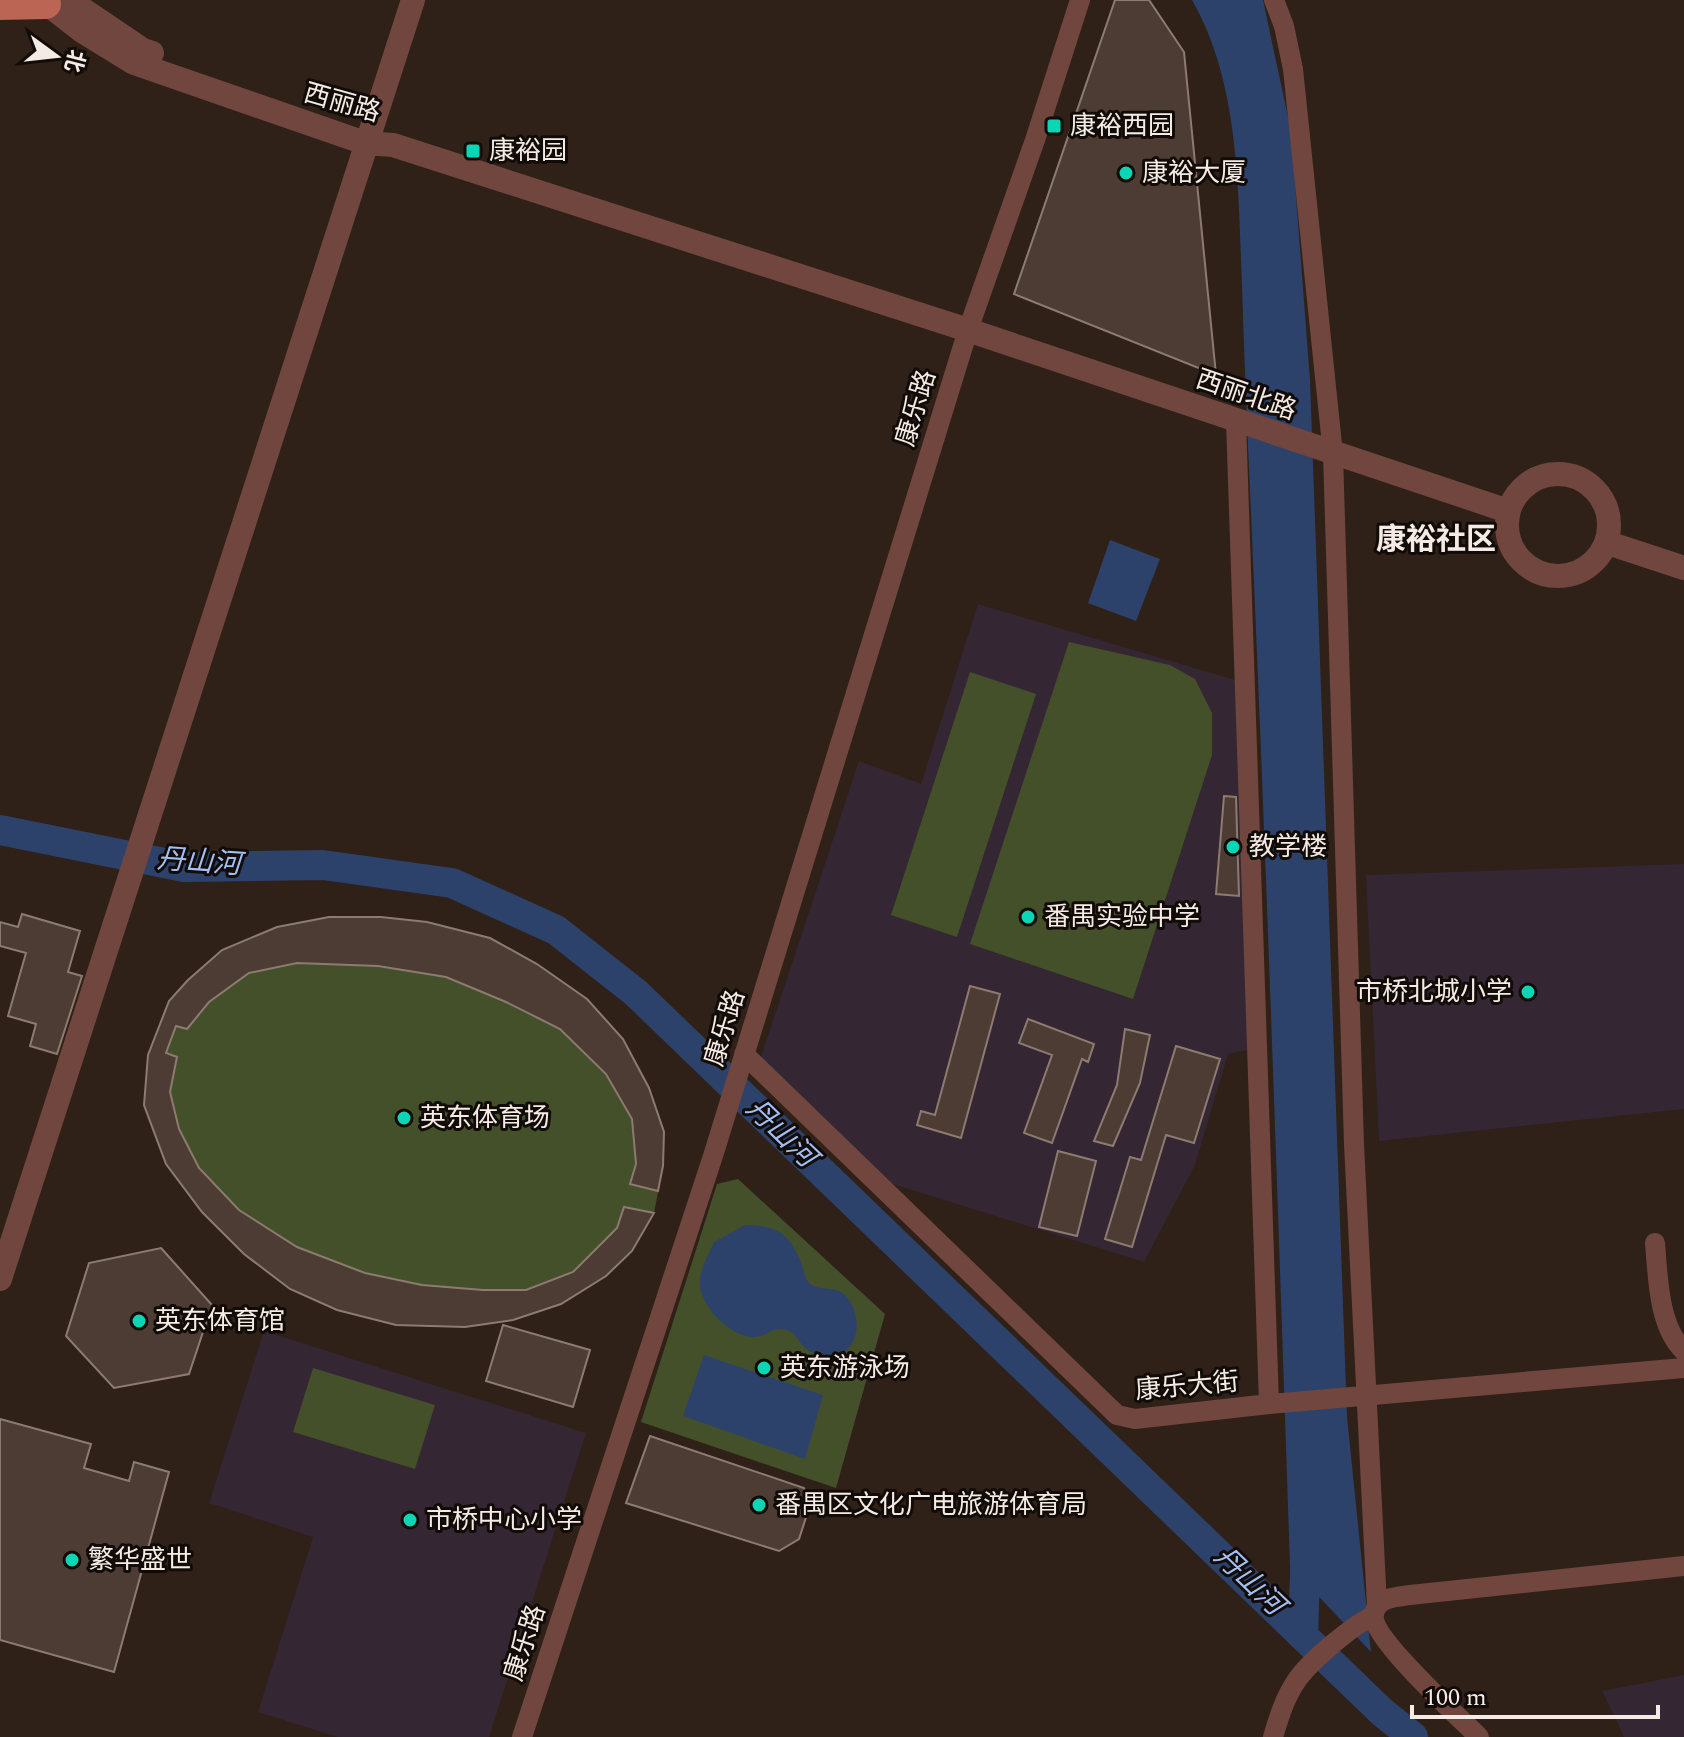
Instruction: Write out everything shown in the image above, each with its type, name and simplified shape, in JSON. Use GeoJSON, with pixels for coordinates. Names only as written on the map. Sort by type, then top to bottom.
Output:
{"type":"FeatureCollection","features":[{"type":"Feature","properties":{"kind":"main road"},"geometry":{"type":"LineString","coordinates":[[0,5],[52,1]]}},
{"type":"Feature","properties":{"kind":"street"},"geometry":{"type":"LineString","coordinates":[[0,1279],[413,0]]}},
{"type":"Feature","properties":{"kind":"street","name":"康乐路"},"geometry":{"type":"LineString","coordinates":[[522,1737],[713,1156],[968,330],[1080,0]]}},
{"type":"Feature","properties":{"kind":"street"},"geometry":{"type":"LineString","coordinates":[[1274,0],[1284,26],[1293,69],[1333,454],[1359,1396],[1375,1611],[1378,1630],[1403,1661],[1479,1737]]}},
{"type":"Feature","properties":{"kind":"street","name":"西丽路"},"geometry":{"type":"LineString","coordinates":[[52,1],[82,31],[134,63],[968,330]]}},
{"type":"Feature","properties":{"kind":"street","name":"西丽北路"},"geometry":{"type":"LineString","coordinates":[[968,330],[1508,511]]}},
{"type":"Feature","properties":{"kind":"street"},"geometry":{"type":"LineString","coordinates":[[1236,421],[1269,1404]]}},
{"type":"Feature","properties":{"kind":"street"},"geometry":{"type":"LineString","coordinates":[[1563,473],[1585,480],[1602,497],[1610,519],[1608,543],[1593,565],[1569,577],[1542,575],[1520,561],[1508,537],[1508,511],[1520,490],[1539,477],[1563,473]]}},
{"type":"Feature","properties":{"kind":"street"},"geometry":{"type":"LineString","coordinates":[[1608,543],[1684,568]]}},
{"type":"Feature","properties":{"kind":"street","name":"康乐大街"},"geometry":{"type":"LineString","coordinates":[[741,1062],[1117,1415],[1135,1419],[1269,1404],[1684,1368]]}},
{"type":"Feature","properties":{"kind":"street"},"geometry":{"type":"LineString","coordinates":[[1655,1243],[1660,1301],[1677,1344],[1684,1351]]}},
{"type":"Feature","properties":{"kind":"street"},"geometry":{"type":"LineString","coordinates":[[1273,1737],[1284,1703],[1298,1677],[1386,1598],[1684,1566]]}},
{"type":"Feature","properties":{"kind":"shaded area","name":"番禺实验中学"},"geometry":{"type":"Polygon","coordinates":[[[978,604],[1242,682],[1252,1049],[1228,1054],[1195,1165],[1144,1262],[883,1181],[760,1060],[859,761],[921,784],[978,604]]]}},
{"type":"Feature","properties":{"kind":"shaded area","name":"市桥北城小学"},"geometry":{"type":"Polygon","coordinates":[[[1684,864],[1684,1109],[1379,1141],[1366,875],[1684,864]]]}},
{"type":"Feature","properties":{"kind":"shaded area","name":"市桥中心小学"},"geometry":{"type":"Polygon","coordinates":[[[264,1331],[586,1433],[489,1737],[338,1737],[258,1712],[313,1537],[209,1503],[264,1331]]]}},
{"type":"Feature","properties":{"kind":"shaded area"},"geometry":{"type":"Polygon","coordinates":[[[1684,1675],[1684,1737],[1624,1737],[1602,1691],[1684,1675]]]}},
{"type":"Feature","properties":{"kind":"green space"},"geometry":{"type":"Polygon","coordinates":[[[1069,642],[1170,665],[1195,679],[1212,713],[1212,755],[1133,999],[970,944],[1069,642]]]}},
{"type":"Feature","properties":{"kind":"green space"},"geometry":{"type":"Polygon","coordinates":[[[970,672],[1036,694],[957,937],[891,915],[970,672]]]}},
{"type":"Feature","properties":{"kind":"green space","name":"英东体育场"},"geometry":{"type":"Polygon","coordinates":[[[329,917],[381,917],[427,922],[490,938],[537,964],[587,999],[623,1039],[649,1088],[664,1132],[663,1166],[654,1213],[632,1251],[606,1276],[561,1304],[513,1320],[465,1327],[396,1325],[337,1310],[290,1289],[202,1212],[166,1164],[144,1105],[148,1055],[169,1001],[222,950],[277,927],[329,917]]]}},
{"type":"Feature","properties":{"kind":"green space","name":"英东游泳场"},"geometry":{"type":"Polygon","coordinates":[[[738,1179],[885,1314],[836,1488],[641,1422],[717,1184],[738,1179]]]}},
{"type":"Feature","properties":{"kind":"green space"},"geometry":{"type":"Polygon","coordinates":[[[313,1368],[435,1405],[415,1469],[293,1432],[313,1368]]]}},
{"type":"Feature","properties":{"kind":"water"},"geometry":{"type":"Polygon","coordinates":[[[1192,0],[1263,0],[1291,131],[1310,380],[1347,1417],[1371,1652],[1290,1566],[1267,894],[1237,175],[1234,138],[1220,66],[1192,0]]]}},
{"type":"Feature","properties":{"kind":"water"},"geometry":{"type":"Polygon","coordinates":[[[1110,540],[1160,559],[1136,621],[1088,603],[1110,540]]]}},
{"type":"Feature","properties":{"kind":"water"},"geometry":{"type":"Polygon","coordinates":[[[745,1225],[773,1229],[786,1237],[810,1284],[841,1292],[849,1300],[857,1324],[850,1347],[841,1356],[823,1356],[810,1351],[794,1334],[784,1329],[754,1337],[745,1336],[727,1326],[711,1311],[701,1292],[701,1273],[705,1262],[714,1242],[745,1225]]]}},
{"type":"Feature","properties":{"kind":"water"},"geometry":{"type":"Polygon","coordinates":[[[704,1355],[823,1395],[805,1459],[683,1416],[704,1355]]]}},
{"type":"Feature","properties":{"kind":"building","name":"康裕大厦"},"geometry":{"type":"Polygon","coordinates":[[[1115,0],[1149,0],[1184,52],[1216,375],[1014,294],[1115,0]]]}},
{"type":"Feature","properties":{"kind":"building","name":"教学楼"},"geometry":{"type":"Polygon","coordinates":[[[1224,796],[1236,797],[1239,896],[1216,894],[1224,796]]]}},
{"type":"Feature","properties":{"kind":"building"},"geometry":{"type":"Polygon","coordinates":[[[22,914],[80,931],[68,972],[82,976],[57,1054],[30,1046],[36,1024],[8,1016],[26,953],[0,946],[0,922],[18,927],[22,914]]]}},
{"type":"Feature","properties":{"kind":"building"},"geometry":{"type":"Polygon","coordinates":[[[329,917],[381,917],[427,922],[490,938],[537,964],[587,999],[623,1039],[649,1088],[664,1132],[663,1166],[658,1191],[630,1184],[636,1164],[632,1119],[606,1074],[560,1029],[446,977],[378,966],[297,963],[249,973],[209,1002],[187,1029],[176,1026],[166,1053],[177,1057],[170,1092],[179,1129],[199,1168],[239,1210],[297,1247],[365,1273],[422,1285],[526,1290],[573,1272],[617,1228],[624,1207],[654,1213],[632,1251],[606,1276],[561,1304],[513,1320],[465,1327],[396,1325],[337,1310],[290,1289],[244,1254],[202,1212],[166,1164],[144,1105],[148,1055],[169,1001],[222,950],[277,927],[329,917]]]}},
{"type":"Feature","properties":{"kind":"building"},"geometry":{"type":"Polygon","coordinates":[[[970,986],[1000,994],[961,1138],[917,1125],[921,1111],[935,1115],[970,986]]]}},
{"type":"Feature","properties":{"kind":"building"},"geometry":{"type":"Polygon","coordinates":[[[1028,1019],[1094,1044],[1088,1062],[1082,1059],[1052,1143],[1024,1133],[1052,1055],[1019,1043],[1028,1019]]]}},
{"type":"Feature","properties":{"kind":"building"},"geometry":{"type":"Polygon","coordinates":[[[1125,1029],[1150,1035],[1140,1083],[1113,1146],[1094,1141],[1117,1085],[1125,1029]]]}},
{"type":"Feature","properties":{"kind":"building"},"geometry":{"type":"Polygon","coordinates":[[[1176,1046],[1220,1059],[1194,1143],[1166,1135],[1132,1247],[1105,1239],[1130,1157],[1141,1160],[1176,1046]]]}},
{"type":"Feature","properties":{"kind":"building"},"geometry":{"type":"Polygon","coordinates":[[[1058,1151],[1096,1161],[1077,1236],[1039,1227],[1058,1151]]]}},
{"type":"Feature","properties":{"kind":"building","name":"英东体育馆"},"geometry":{"type":"Polygon","coordinates":[[[161,1248],[212,1305],[189,1374],[114,1388],[66,1336],[89,1263],[161,1248]]]}},
{"type":"Feature","properties":{"kind":"building"},"geometry":{"type":"Polygon","coordinates":[[[503,1325],[590,1350],[573,1407],[486,1381],[503,1325]]]}},
{"type":"Feature","properties":{"kind":"building","name":"繁华盛世"},"geometry":{"type":"Polygon","coordinates":[[[0,1419],[91,1444],[84,1468],[129,1481],[134,1462],[169,1472],[114,1672],[0,1640],[0,1419]]]}},
{"type":"Feature","properties":{"kind":"building"},"geometry":{"type":"Polygon","coordinates":[[[650,1436],[804,1488],[810,1505],[799,1539],[779,1551],[626,1503],[650,1436]]]}},
{"type":"Feature","properties":{"kind":"waterway","name":"丹山河"},"geometry":{"type":"LineString","coordinates":[[0,830],[184,867],[323,865],[452,883],[556,930],[636,993],[1382,1712],[1413,1737]]}},
{"type":"Feature","properties":{"kind":"waterway"},"geometry":{"type":"LineString","coordinates":[[1303,1636],[1306,1542]]}},
{"type":"Feature","properties":{"kind":"place","name":"康裕西园"},"geometry":{"type":"Point","coordinates":[1054,126]}},
{"type":"Feature","properties":{"kind":"place","name":"康裕园"},"geometry":{"type":"Point","coordinates":[473,151]}},
{"type":"Feature","properties":{"kind":"place","name":"康裕大厦"},"geometry":{"type":"Point","coordinates":[1126,173]}},
{"type":"Feature","properties":{"kind":"place","name":"教学楼"},"geometry":{"type":"Point","coordinates":[1233,847]}},
{"type":"Feature","properties":{"kind":"place","name":"番禺实验中学"},"geometry":{"type":"Point","coordinates":[1028,917]}},
{"type":"Feature","properties":{"kind":"place","name":"市桥北城小学"},"geometry":{"type":"Point","coordinates":[1528,992]}},
{"type":"Feature","properties":{"kind":"place","name":"英东体育场"},"geometry":{"type":"Point","coordinates":[404,1118]}},
{"type":"Feature","properties":{"kind":"place","name":"英东体育馆"},"geometry":{"type":"Point","coordinates":[139,1321]}},
{"type":"Feature","properties":{"kind":"place","name":"英东游泳场"},"geometry":{"type":"Point","coordinates":[764,1368]}},
{"type":"Feature","properties":{"kind":"place","name":"番禺区文化广电旅游体育局"},"geometry":{"type":"Point","coordinates":[759,1505]}},
{"type":"Feature","properties":{"kind":"place","name":"市桥中心小学"},"geometry":{"type":"Point","coordinates":[410,1520]}},
{"type":"Feature","properties":{"kind":"place","name":"繁华盛世"},"geometry":{"type":"Point","coordinates":[72,1560]}},
{"type":"Feature","properties":{"kind":"district","name":"康裕社区"},"geometry":{"type":"Point","coordinates":[1436,540]}}]}
